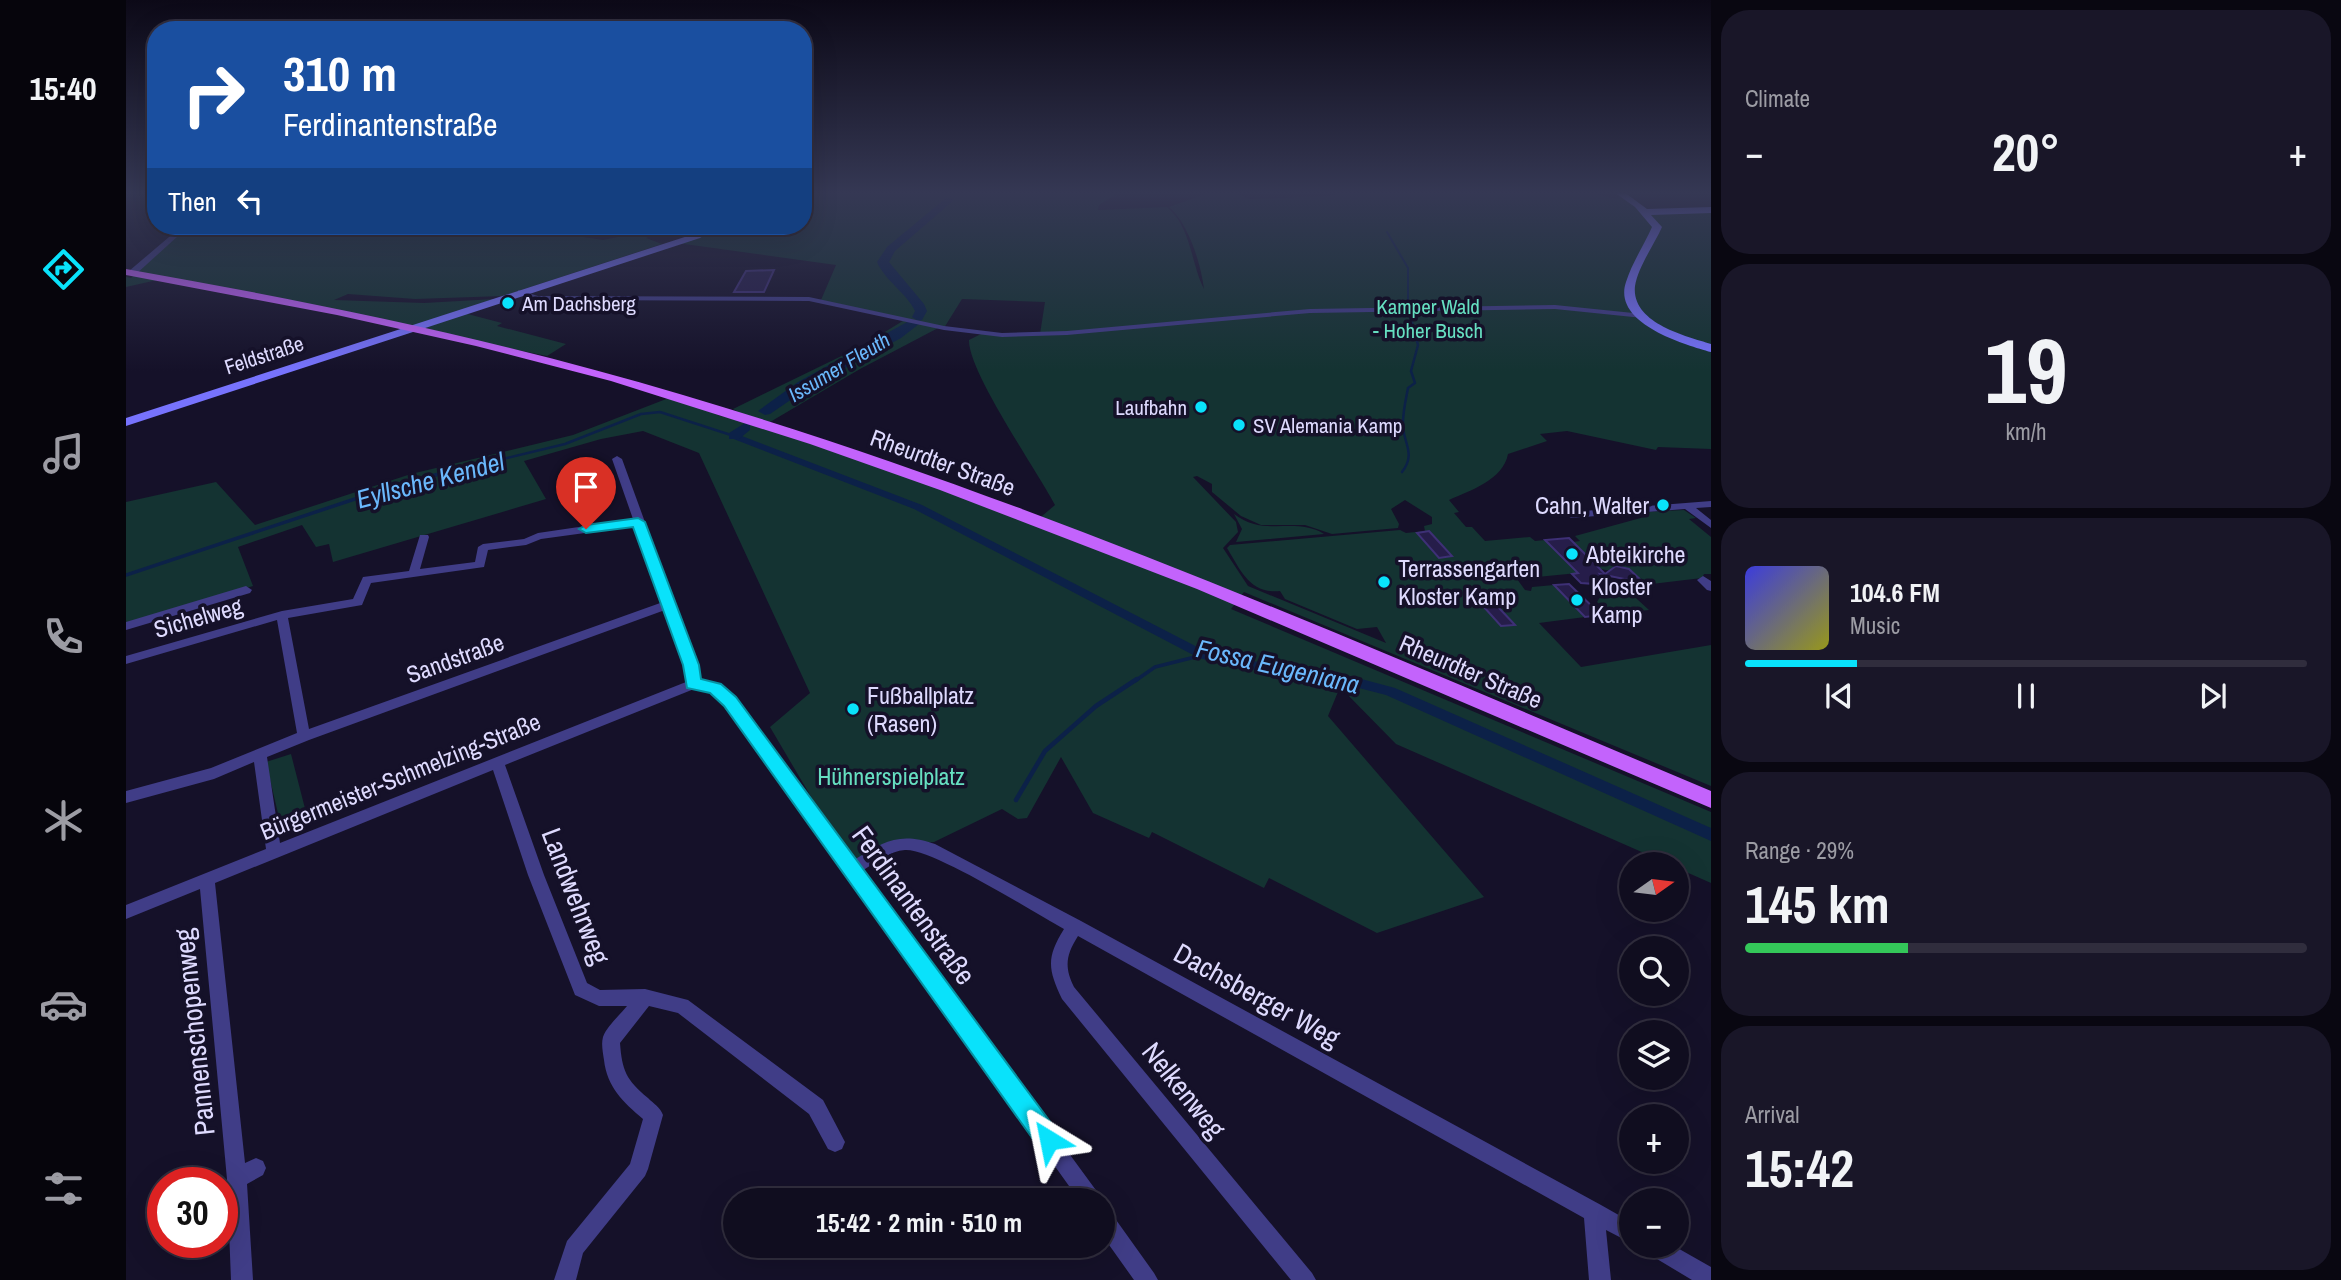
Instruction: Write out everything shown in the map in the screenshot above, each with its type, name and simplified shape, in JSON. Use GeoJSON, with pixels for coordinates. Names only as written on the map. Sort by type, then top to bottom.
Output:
{"type":"FeatureCollection","features":[{"type":"Feature","properties":{"kind":"main road","name":"Rheurdter Straße"},"geometry":{"type":"LineString","coordinates":[[129,272],[415,327],[511,350],[684,399],[862,458],[1150,566],[1371,655],[1711,800]]}},
{"type":"Feature","properties":{"kind":"street"},"geometry":{"type":"LineString","coordinates":[[129,272],[154,252]]}},
{"type":"Feature","properties":{"kind":"street","name":"Feldstraße"},"geometry":{"type":"LineString","coordinates":[[126,422],[648,252]]}},
{"type":"Feature","properties":{"kind":"street"},"geometry":{"type":"LineString","coordinates":[[1646,252],[1628,294],[1643,316],[1660,329],[1711,348]]}},
{"type":"Feature","properties":{"kind":"street"},"geometry":{"type":"LineString","coordinates":[[521,292],[537,298],[809,299],[944,328],[1002,335],[1076,332],[1310,311],[1555,307],[1643,316]]}},
{"type":"Feature","properties":{"kind":"street"},"geometry":{"type":"LineString","coordinates":[[617,458],[667,605],[691,665],[693,684]]}},
{"type":"Feature","properties":{"kind":"street"},"geometry":{"type":"LineString","coordinates":[[1571,515],[1711,504]]}},
{"type":"Feature","properties":{"kind":"street"},"geometry":{"type":"LineString","coordinates":[[1687,506],[1711,525]]}},
{"type":"Feature","properties":{"kind":"street"},"geometry":{"type":"LineString","coordinates":[[424,537],[413,575],[480,565],[483,547],[526,542],[538,536],[638,522]]}},
{"type":"Feature","properties":{"kind":"street","name":"Sichelweg"},"geometry":{"type":"LineString","coordinates":[[126,660],[282,615],[358,602],[367,580],[413,575]]}},
{"type":"Feature","properties":{"kind":"street"},"geometry":{"type":"LineString","coordinates":[[126,626],[246,590]]}},
{"type":"Feature","properties":{"kind":"street","name":"Sandstraße"},"geometry":{"type":"LineString","coordinates":[[126,797],[260,756],[304,736],[667,605]]}},
{"type":"Feature","properties":{"kind":"street","name":"Sichelweg"},"geometry":{"type":"LineString","coordinates":[[282,615],[304,736]]}},
{"type":"Feature","properties":{"kind":"street","name":"Bürgermeister-Schmelzing-Straße"},"geometry":{"type":"LineString","coordinates":[[126,912],[693,684]]}},
{"type":"Feature","properties":{"kind":"street","name":"Ferdinantenstraße"},"geometry":{"type":"LineString","coordinates":[[693,684],[715,688],[730,701],[1082,1188]]}},
{"type":"Feature","properties":{"kind":"street"},"geometry":{"type":"LineString","coordinates":[[260,756],[274,851]]}},
{"type":"Feature","properties":{"kind":"street","name":"Landwehrweg"},"geometry":{"type":"LineString","coordinates":[[497,762],[536,875],[582,989],[599,998],[645,997],[682,1006],[816,1107],[835,1142]]}},
{"type":"Feature","properties":{"kind":"street","name":"Dachsberger Weg"},"geometry":{"type":"LineString","coordinates":[[853,868],[893,844],[916,842],[1075,926],[1619,1226]]}},
{"type":"Feature","properties":{"kind":"street","name":"Pannenschopenweg"},"geometry":{"type":"LineString","coordinates":[[206,879],[236,1167]]}},
{"type":"Feature","properties":{"kind":"street","name":"Nelkenweg"},"geometry":{"type":"LineString","coordinates":[[1075,926],[1059,951],[1056,970],[1069,993],[1305,1280]]}},
{"type":"Feature","properties":{"kind":"street"},"geometry":{"type":"LineString","coordinates":[[565,1280],[574,1248],[638,1169],[651,1126],[654,1115],[622,1089],[612,1070],[611,1040],[645,997]]}},
{"type":"Feature","properties":{"kind":"street"},"geometry":{"type":"LineString","coordinates":[[238,1178],[256,1168]]}},
{"type":"Feature","properties":{"kind":"street","name":"Pannenschopenweg"},"geometry":{"type":"LineString","coordinates":[[238,1199],[242,1280]]}},
{"type":"Feature","properties":{"kind":"street"},"geometry":{"type":"LineString","coordinates":[[1594,1212],[1601,1280]]}},
{"type":"Feature","properties":{"kind":"street"},"geometry":{"type":"LineString","coordinates":[[1115,1235],[1147,1280]]}},
{"type":"Feature","properties":{"kind":"street"},"geometry":{"type":"LineString","coordinates":[[1675,1258],[1711,1279]]}},
{"type":"Feature","properties":{"kind":"green space"},"geometry":{"type":"Polygon","coordinates":[[[160,252],[638,252],[503,296],[415,299],[348,294],[334,300],[424,303],[495,299],[460,312],[502,323],[497,326],[566,344],[547,356],[166,278],[126,287],[126,277],[131,278],[160,252]]]}},
{"type":"Feature","properties":{"kind":"green space"},"geometry":{"type":"Polygon","coordinates":[[[740,252],[1191,252],[1204,289],[1195,252],[1711,252],[1711,449],[1658,447],[1656,450],[1567,431],[1540,434],[1547,441],[1508,454],[1500,471],[1493,477],[1449,500],[1459,512],[1454,513],[1466,527],[1472,527],[1485,541],[1530,537],[1535,541],[1545,540],[1578,573],[1517,579],[1525,590],[1531,591],[1532,587],[1554,585],[1585,617],[1539,623],[1581,667],[1711,645],[1711,786],[1244,592],[1231,609],[1711,812],[1711,883],[1689,873],[1689,852],[1642,852],[1396,744],[1340,687],[1328,716],[1484,897],[1377,933],[1269,878],[1264,888],[1152,832],[1149,838],[1093,813],[1061,757],[1027,818],[1018,819],[1002,809],[934,842],[891,846],[853,868],[770,727],[810,693],[699,453],[643,431],[601,439],[524,461],[546,499],[333,562],[329,544],[316,547],[302,525],[238,547],[253,586],[126,624],[126,502],[216,482],[255,525],[411,474],[573,435],[674,396],[720,416],[761,425],[733,409],[862,346],[906,319],[821,300],[836,265],[740,252]],[[962,299],[944,328],[940,327],[860,369],[765,425],[1035,522],[1055,505],[979,374],[969,340],[981,334],[1040,334],[1045,302],[962,299]],[[1197,476],[1193,477],[1236,522],[1238,532],[1223,548],[1248,586],[1386,643],[1377,627],[1357,629],[1285,599],[1280,591],[1261,589],[1254,585],[1242,573],[1227,548],[1230,545],[1400,530],[1406,533],[1425,531],[1424,526],[1432,524],[1432,517],[1405,500],[1391,509],[1399,524],[1398,528],[1332,534],[1305,525],[1261,525],[1241,516],[1212,492],[1212,484],[1197,476]]]}},
{"type":"Feature","properties":{"kind":"green space"},"geometry":{"type":"Polygon","coordinates":[[[1684,510],[1696,518],[1689,519],[1711,537],[1711,574],[1704,574],[1702,578],[1643,585],[1629,569],[1617,566],[1611,571],[1601,569],[1573,542],[1580,541],[1575,536],[1648,516],[1644,512],[1684,510]]]}},
{"type":"Feature","properties":{"kind":"green space"},"geometry":{"type":"Polygon","coordinates":[[[1234,514],[1257,525],[1302,527],[1324,534],[1236,542],[1242,529],[1234,514]]]}},
{"type":"Feature","properties":{"kind":"green space"},"geometry":{"type":"Polygon","coordinates":[[[1626,589],[1649,610],[1611,614],[1597,602],[1603,592],[1626,589]]]}},
{"type":"Feature","properties":{"kind":"green space"},"geometry":{"type":"Polygon","coordinates":[[[291,754],[309,824],[283,835],[266,762],[291,754]]]}},
{"type":"Feature","properties":{"kind":"building"},"geometry":{"type":"Polygon","coordinates":[[[774,270],[764,292],[734,292],[746,271],[774,270]]]}},
{"type":"Feature","properties":{"kind":"building"},"geometry":{"type":"Polygon","coordinates":[[[1429,531],[1452,556],[1439,558],[1417,533],[1429,531]]]}},
{"type":"Feature","properties":{"kind":"building","name":"Abteikirche"},"geometry":{"type":"Polygon","coordinates":[[[1569,538],[1605,574],[1616,566],[1629,569],[1644,583],[1600,574],[1609,585],[1581,583],[1572,574],[1578,573],[1545,540],[1569,538]]]}},
{"type":"Feature","properties":{"kind":"building","name":"Kloster Kamp"},"geometry":{"type":"Polygon","coordinates":[[[1569,584],[1601,615],[1585,617],[1554,585],[1569,584]]]}},
{"type":"Feature","properties":{"kind":"building"},"geometry":{"type":"Polygon","coordinates":[[[1487,595],[1515,625],[1501,626],[1474,596],[1487,595]]]}},
{"type":"Feature","properties":{"kind":"waterway","name":"Issumer Fleuth"},"geometry":{"type":"LineString","coordinates":[[889,252],[883,262],[886,269],[918,304],[921,311],[918,317]]}},
{"type":"Feature","properties":{"kind":"waterway"},"geometry":{"type":"LineString","coordinates":[[1399,252],[1408,268],[1408,306]]}},
{"type":"Feature","properties":{"kind":"waterway"},"geometry":{"type":"LineString","coordinates":[[1409,311],[1411,317]]}},
{"type":"Feature","properties":{"kind":"waterway"},"geometry":{"type":"LineString","coordinates":[[1402,472],[1409,453],[1403,430],[1404,410],[1408,388],[1415,383],[1411,371],[1418,345],[1410,315]]}},
{"type":"Feature","properties":{"kind":"waterway","name":"Issumer Fleuth"},"geometry":{"type":"LineString","coordinates":[[765,411],[803,385],[913,324]]}},
{"type":"Feature","properties":{"kind":"waterway","name":"Eyllsche Kendel"},"geometry":{"type":"LineString","coordinates":[[432,476],[565,444],[641,414],[660,412],[734,436]]}},
{"type":"Feature","properties":{"kind":"waterway","name":"Issumer Fleuth"},"geometry":{"type":"LineString","coordinates":[[734,436],[745,427]]}},
{"type":"Feature","properties":{"kind":"waterway","name":"Fossa Eugeniana"},"geometry":{"type":"LineString","coordinates":[[734,436],[918,507],[1203,655],[1233,663],[1324,674],[1390,691],[1711,835]]}},
{"type":"Feature","properties":{"kind":"waterway","name":"Eyllsche Kendel"},"geometry":{"type":"LineString","coordinates":[[126,575],[403,483],[439,474]]}},
{"type":"Feature","properties":{"kind":"waterway"},"geometry":{"type":"LineString","coordinates":[[1135,681],[1155,667],[1203,655]]}},
{"type":"Feature","properties":{"kind":"waterway"},"geometry":{"type":"LineString","coordinates":[[1016,800],[1045,751],[1096,706],[1137,679]]}},
{"type":"Feature","properties":{"kind":"place","name":"Am Dachsberg"},"geometry":{"type":"Point","coordinates":[508,303]}},
{"type":"Feature","properties":{"kind":"place","name":"Laufbahn"},"geometry":{"type":"Point","coordinates":[1201,407]}},
{"type":"Feature","properties":{"kind":"place","name":"SV Alemania Kamp"},"geometry":{"type":"Point","coordinates":[1239,425]}},
{"type":"Feature","properties":{"kind":"place","name":"Cahn, Walter"},"geometry":{"type":"Point","coordinates":[1663,505]}},
{"type":"Feature","properties":{"kind":"place","name":"Abteikirche"},"geometry":{"type":"Point","coordinates":[1572,554]}},
{"type":"Feature","properties":{"kind":"place","name":"Terrassengarten Kloster Kamp"},"geometry":{"type":"Point","coordinates":[1384,582]}},
{"type":"Feature","properties":{"kind":"place","name":"Kloster Kamp"},"geometry":{"type":"Point","coordinates":[1577,600]}},
{"type":"Feature","properties":{"kind":"place","name":"Fußballplatz (Rasen)"},"geometry":{"type":"Point","coordinates":[853,709]}},
{"type":"Feature","properties":{"kind":"route"},"geometry":{"type":"LineString","coordinates":[[586,529],[638,522],[691,665],[693,684],[715,688],[730,701],[1049,1140]]}},
{"type":"Feature","properties":{"kind":"park label","name":"Kamper Wald - Hoher Busch"},"geometry":{"type":"Point","coordinates":[1428,318]}},
{"type":"Feature","properties":{"kind":"park label","name":"Hühnerspielplatz"},"geometry":{"type":"Point","coordinates":[891,776]}}]}
